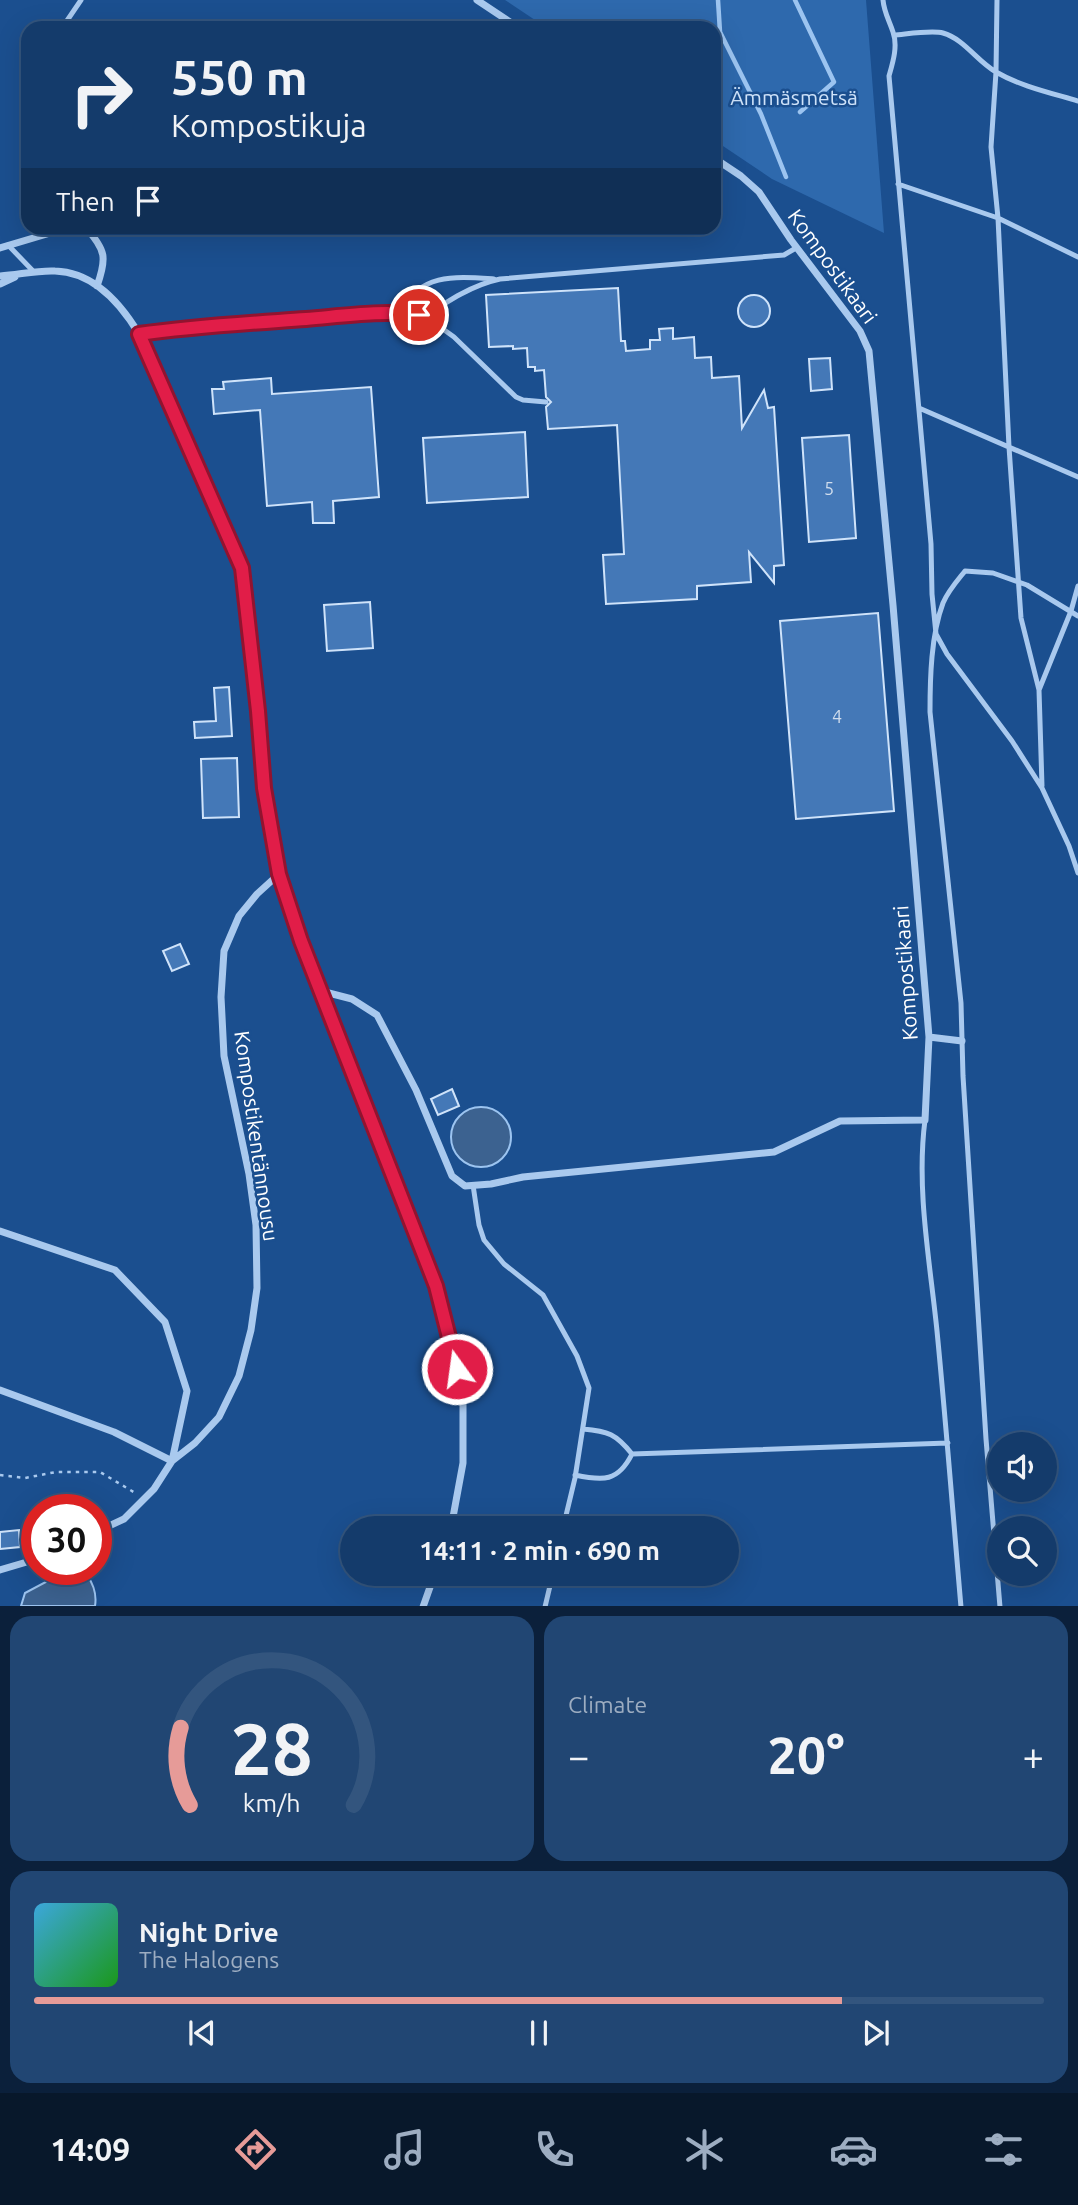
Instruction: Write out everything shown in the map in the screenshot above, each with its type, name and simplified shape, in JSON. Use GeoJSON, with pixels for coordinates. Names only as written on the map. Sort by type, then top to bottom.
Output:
{"type":"FeatureCollection","features":[{"type":"Feature","properties":{"kind":"street"},"geometry":{"type":"LineString","coordinates":[[477,0],[508,21]]}},
{"type":"Feature","properties":{"kind":"street","name":"Kompostikaari"},"geometry":{"type":"LineString","coordinates":[[721,163],[760,192],[796,248],[860,331],[869,351],[929,1037],[925,1120]]}},
{"type":"Feature","properties":{"kind":"street"},"geometry":{"type":"LineString","coordinates":[[4,246],[42,235]]}},
{"type":"Feature","properties":{"kind":"street"},"geometry":{"type":"LineString","coordinates":[[92,235],[104,254],[104,267],[97,286]]}},
{"type":"Feature","properties":{"kind":"street"},"geometry":{"type":"LineString","coordinates":[[0,276],[55,271],[74,274],[97,286],[126,313],[139,334],[242,568],[264,788],[279,874],[301,941],[436,1286],[457,1369],[463,1403],[463,1463],[453,1516]]}},
{"type":"Feature","properties":{"kind":"street"},"geometry":{"type":"LineString","coordinates":[[0,284],[22,274]]}},
{"type":"Feature","properties":{"kind":"street"},"geometry":{"type":"LineString","coordinates":[[139,334],[398,313],[426,318]]}},
{"type":"Feature","properties":{"kind":"street","name":"Kompostikentännousu"},"geometry":{"type":"LineString","coordinates":[[172,1461],[195,1443],[219,1417],[239,1376],[251,1330],[257,1288],[256,1225],[249,1174],[224,1056],[221,997],[224,951],[239,916],[257,894],[279,874]]}},
{"type":"Feature","properties":{"kind":"street"},"geometry":{"type":"LineString","coordinates":[[321,990],[352,999],[377,1015],[416,1090],[452,1176],[465,1186],[523,1177],[774,1152],[840,1121],[925,1120]]}},
{"type":"Feature","properties":{"kind":"street"},"geometry":{"type":"LineString","coordinates":[[929,1037],[962,1041]]}},
{"type":"Feature","properties":{"kind":"street"},"geometry":{"type":"LineString","coordinates":[[0,1231],[115,1270],[165,1322],[187,1391],[172,1461],[154,1489],[124,1519],[112,1525]]}},
{"type":"Feature","properties":{"kind":"street"},"geometry":{"type":"LineString","coordinates":[[0,1390],[114,1432],[172,1461]]}},
{"type":"Feature","properties":{"kind":"street"},"geometry":{"type":"LineString","coordinates":[[0,1570],[21,1564]]}},
{"type":"Feature","properties":{"kind":"street"},"geometry":{"type":"LineString","coordinates":[[423,1606],[430,1586]]}},
{"type":"Feature","properties":{"kind":"lane"},"geometry":{"type":"LineString","coordinates":[[67,21],[81,0]]}},
{"type":"Feature","properties":{"kind":"lane"},"geometry":{"type":"LineString","coordinates":[[883,0],[884,11],[894,35],[895,56],[889,76],[931,544],[936,634],[947,654],[1012,741],[1042,788],[1069,846],[1078,873]]}},
{"type":"Feature","properties":{"kind":"lane"},"geometry":{"type":"LineString","coordinates":[[997,0],[996,72],[990,147],[998,218],[1017,581],[1021,618],[1039,690],[1042,788]]}},
{"type":"Feature","properties":{"kind":"lane"},"geometry":{"type":"LineString","coordinates":[[894,35],[942,32],[958,40],[996,72],[1034,88],[1078,101]]}},
{"type":"Feature","properties":{"kind":"lane"},"geometry":{"type":"LineString","coordinates":[[898,184],[998,218],[1078,257]]}},
{"type":"Feature","properties":{"kind":"lane"},"geometry":{"type":"LineString","coordinates":[[4,246],[34,272]]}},
{"type":"Feature","properties":{"kind":"lane"},"geometry":{"type":"LineString","coordinates":[[398,313],[413,293],[438,279],[500,279],[784,255],[796,248]]}},
{"type":"Feature","properties":{"kind":"lane"},"geometry":{"type":"LineString","coordinates":[[500,279],[464,292],[426,318],[454,337],[516,397],[546,402]]}},
{"type":"Feature","properties":{"kind":"lane"},"geometry":{"type":"LineString","coordinates":[[919,408],[1078,477]]}},
{"type":"Feature","properties":{"kind":"lane"},"geometry":{"type":"LineString","coordinates":[[1000,1606],[986,1439],[961,1003],[930,712],[930,683],[943,603],[965,571],[993,573],[1017,581],[1078,616]]}},
{"type":"Feature","properties":{"kind":"lane"},"geometry":{"type":"LineString","coordinates":[[1039,690],[1071,611],[1078,586]]}},
{"type":"Feature","properties":{"kind":"lane"},"geometry":{"type":"LineString","coordinates":[[925,1120],[921,1153],[961,1606]]}},
{"type":"Feature","properties":{"kind":"lane"},"geometry":{"type":"LineString","coordinates":[[473,1185],[484,1240],[503,1264],[543,1295],[577,1356],[589,1388],[566,1516]]}},
{"type":"Feature","properties":{"kind":"lane"},"geometry":{"type":"LineString","coordinates":[[583,1429],[610,1433],[632,1454]]}},
{"type":"Feature","properties":{"kind":"lane"},"geometry":{"type":"LineString","coordinates":[[632,1454],[948,1443]]}},
{"type":"Feature","properties":{"kind":"lane"},"geometry":{"type":"LineString","coordinates":[[575,1475],[605,1479],[615,1476],[632,1454]]}},
{"type":"Feature","properties":{"kind":"lane"},"geometry":{"type":"LineString","coordinates":[[545,1606],[550,1586]]}},
{"type":"Feature","properties":{"kind":"path"},"geometry":{"type":"LineString","coordinates":[[0,1475],[25,1478],[56,1472],[100,1472],[144,1499]]}},
{"type":"Feature","properties":{"kind":"green space","name":"Ämmäsmetsä"},"geometry":{"type":"Polygon","coordinates":[[[505,0],[866,0],[884,233],[772,179],[721,145],[721,21],[536,21],[505,0]]]}},
{"type":"Feature","properties":{"kind":"shaded area"},"geometry":{"type":"Polygon","coordinates":[[[481,1107],[502,1116],[511,1137],[502,1158],[481,1167],[460,1158],[451,1137],[460,1116],[481,1107]]]}},
{"type":"Feature","properties":{"kind":"shaded area"},"geometry":{"type":"Polygon","coordinates":[[[40,1585],[92,1585],[95,1606],[21,1606],[25,1593],[40,1585]]]}},
{"type":"Feature","properties":{"kind":"building"},"geometry":{"type":"Polygon","coordinates":[[[618,288],[621,341],[625,341],[626,351],[650,349],[650,340],[660,340],[659,329],[673,328],[673,339],[694,337],[695,358],[711,357],[712,378],[739,376],[742,428],[764,390],[768,408],[774,407],[784,565],[774,566],[774,583],[749,552],[751,582],[697,586],[697,599],[606,604],[603,555],[624,554],[617,425],[548,429],[546,407],[551,402],[546,397],[544,370],[535,371],[535,367],[528,367],[527,348],[489,347],[486,295],[618,288]]]}},
{"type":"Feature","properties":{"kind":"building"},"geometry":{"type":"Polygon","coordinates":[[[754,295],[765,300],[770,311],[765,322],[754,327],[743,322],[738,311],[743,300],[754,295]]]}},
{"type":"Feature","properties":{"kind":"building"},"geometry":{"type":"Polygon","coordinates":[[[830,358],[832,389],[811,391],[809,359],[830,358]]]}},
{"type":"Feature","properties":{"kind":"building"},"geometry":{"type":"Polygon","coordinates":[[[271,378],[272,394],[371,387],[379,497],[333,501],[334,523],[313,523],[312,502],[267,506],[260,410],[214,414],[212,389],[224,389],[223,382],[271,378]]]}},
{"type":"Feature","properties":{"kind":"building"},"geometry":{"type":"Polygon","coordinates":[[[525,432],[528,497],[427,503],[423,438],[525,432]]]}},
{"type":"Feature","properties":{"kind":"building"},"geometry":{"type":"Polygon","coordinates":[[[849,435],[856,538],[809,542],[802,438],[849,435]]]}},
{"type":"Feature","properties":{"kind":"building"},"geometry":{"type":"Polygon","coordinates":[[[370,602],[373,648],[327,651],[324,605],[370,602]]]}},
{"type":"Feature","properties":{"kind":"building"},"geometry":{"type":"Polygon","coordinates":[[[878,613],[894,811],[796,819],[780,621],[878,613]]]}},
{"type":"Feature","properties":{"kind":"building"},"geometry":{"type":"Polygon","coordinates":[[[229,687],[232,736],[195,738],[194,722],[216,721],[214,688],[229,687]]]}},
{"type":"Feature","properties":{"kind":"building"},"geometry":{"type":"Polygon","coordinates":[[[237,758],[239,817],[203,818],[201,759],[237,758]]]}},
{"type":"Feature","properties":{"kind":"building"},"geometry":{"type":"Polygon","coordinates":[[[180,944],[189,964],[172,971],[163,951],[180,944]]]}},
{"type":"Feature","properties":{"kind":"building"},"geometry":{"type":"Polygon","coordinates":[[[452,1089],[459,1106],[438,1115],[431,1099],[452,1089]]]}},
{"type":"Feature","properties":{"kind":"building"},"geometry":{"type":"Polygon","coordinates":[[[19,1530],[20,1547],[0,1549],[0,1532],[19,1530]]]}},
{"type":"Feature","properties":{"kind":"waterway"},"geometry":{"type":"LineString","coordinates":[[718,0],[719,21]]}},
{"type":"Feature","properties":{"kind":"waterway"},"geometry":{"type":"LineString","coordinates":[[795,0],[834,82],[800,112]]}},
{"type":"Feature","properties":{"kind":"waterway"},"geometry":{"type":"LineString","coordinates":[[721,34],[761,114],[786,177]]}},
{"type":"Feature","properties":{"kind":"route"},"geometry":{"type":"LineString","coordinates":[[419,315],[402,313],[346,316],[139,334],[242,568],[264,788],[279,874],[301,941],[436,1286],[457,1369]]}}]}
